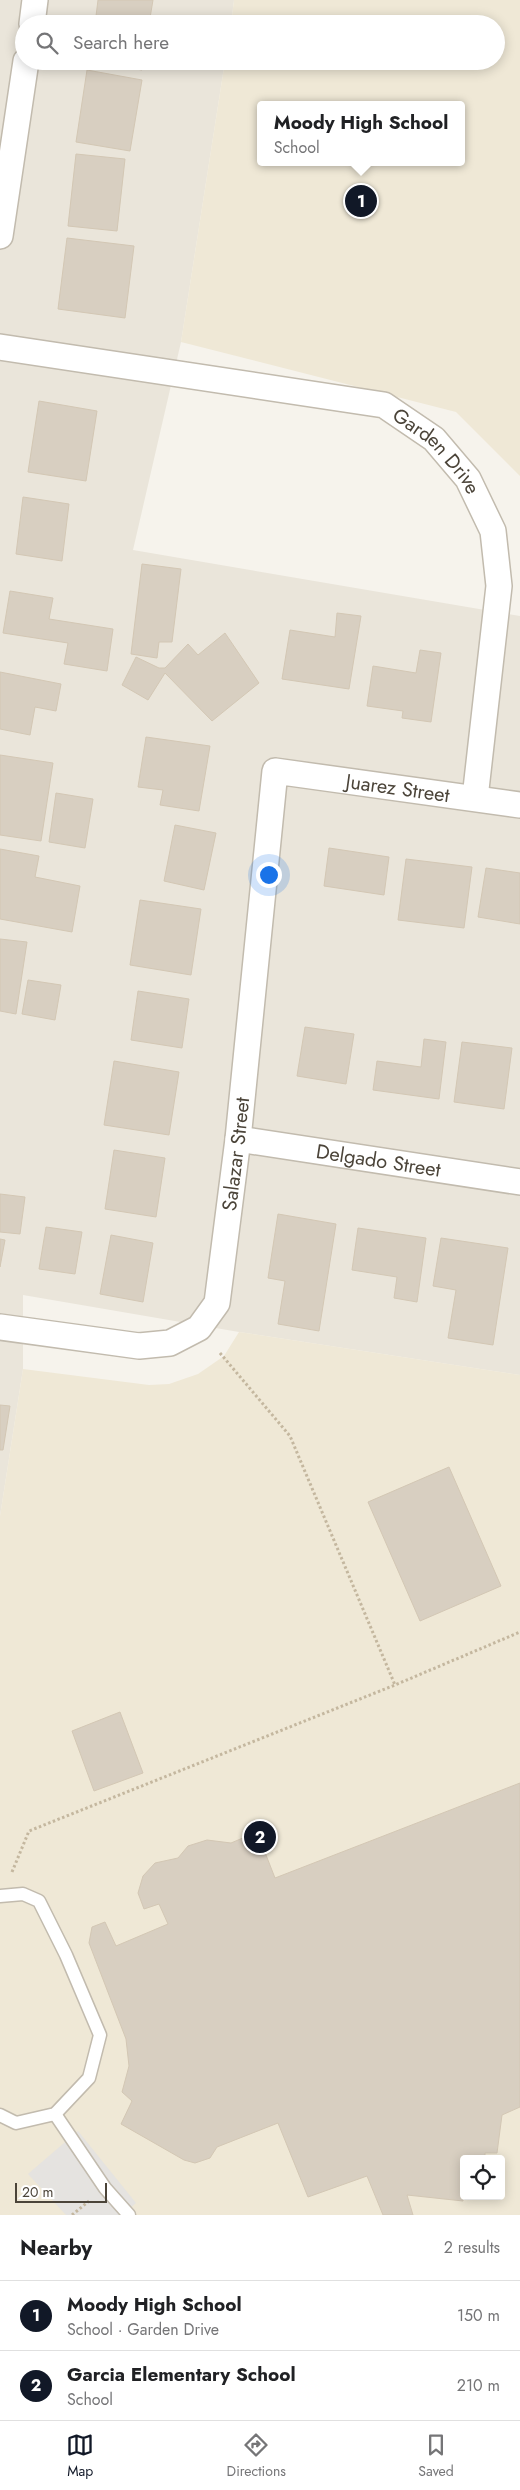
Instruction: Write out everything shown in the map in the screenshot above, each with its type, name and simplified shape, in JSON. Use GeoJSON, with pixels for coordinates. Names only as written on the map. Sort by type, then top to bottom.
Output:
{"type":"FeatureCollection","features":[{"type":"Feature","properties":{"kind":"street"},"geometry":{"type":"LineString","coordinates":[[33,15],[35,0]]}},
{"type":"Feature","properties":{"kind":"street"},"geometry":{"type":"LineString","coordinates":[[0,236],[25,70]]}},
{"type":"Feature","properties":{"kind":"street","name":"Garden Drive"},"geometry":{"type":"LineString","coordinates":[[0,347],[384,405],[434,439],[468,479],[493,531],[499,586],[475,798]]}},
{"type":"Feature","properties":{"kind":"street","name":"Juarez Street"},"geometry":{"type":"LineString","coordinates":[[275,772],[520,805]]}},
{"type":"Feature","properties":{"kind":"street","name":"Salazar Street"},"geometry":{"type":"LineString","coordinates":[[0,1327],[139,1346],[170,1343],[199,1328],[217,1303],[238,1139],[275,772]]}},
{"type":"Feature","properties":{"kind":"street","name":"Delgado Street"},"geometry":{"type":"LineString","coordinates":[[238,1139],[520,1182]]}},
{"type":"Feature","properties":{"kind":"lane"},"geometry":{"type":"LineString","coordinates":[[0,2115],[16,2123],[55,2114],[90,2078],[100,2035],[66,1955],[39,1901],[23,1894],[1,1896]]}},
{"type":"Feature","properties":{"kind":"lane"},"geometry":{"type":"LineString","coordinates":[[55,2114],[106,2188],[129,2215]]}},
{"type":"Feature","properties":{"kind":"path"},"geometry":{"type":"LineString","coordinates":[[220,1353],[290,1436],[395,1685]]}},
{"type":"Feature","properties":{"kind":"path"},"geometry":{"type":"LineString","coordinates":[[1,1896],[29,1831],[395,1685],[520,1632]]}},
{"type":"Feature","properties":{"kind":"shaded area"},"geometry":{"type":"Polygon","coordinates":[[[0,0],[234,0],[232,15],[15,15],[15,70],[224,70],[181,342],[133,550],[520,616],[520,1375],[239,1332],[23,1295],[23,1369],[0,1516],[0,0]]]}},
{"type":"Feature","properties":{"kind":"shaded area"},"geometry":{"type":"Polygon","coordinates":[[[234,0],[520,0],[520,476],[456,412],[181,342],[224,70],[505,70],[505,15],[232,15],[234,0]]]}},
{"type":"Feature","properties":{"kind":"shaded area"},"geometry":{"type":"Polygon","coordinates":[[[239,1332],[520,1375],[520,2215],[0,2215],[0,1516],[23,1369],[149,1385],[169,1384],[198,1374],[224,1356],[239,1332]]]}},
{"type":"Feature","properties":{"kind":"shaded area"},"geometry":{"type":"Polygon","coordinates":[[[78,2131],[136,2203],[122,2215],[66,2215],[28,2174],[78,2131]]]}},
{"type":"Feature","properties":{"kind":"building"},"geometry":{"type":"Polygon","coordinates":[[[98,0],[153,0],[150,15],[96,15],[98,0]]]}},
{"type":"Feature","properties":{"kind":"building"},"geometry":{"type":"Polygon","coordinates":[[[87,70],[142,80],[130,151],[76,142],[87,70]]]}},
{"type":"Feature","properties":{"kind":"building"},"geometry":{"type":"Polygon","coordinates":[[[76,154],[125,159],[117,231],[68,226],[76,154]]]}},
{"type":"Feature","properties":{"kind":"building"},"geometry":{"type":"Polygon","coordinates":[[[67,238],[134,246],[125,318],[58,309],[67,238]]]}},
{"type":"Feature","properties":{"kind":"building"},"geometry":{"type":"Polygon","coordinates":[[[39,401],[97,411],[86,481],[28,472],[39,401]]]}},
{"type":"Feature","properties":{"kind":"building"},"geometry":{"type":"Polygon","coordinates":[[[23,497],[69,504],[62,561],[16,554],[23,497]]]}},
{"type":"Feature","properties":{"kind":"building"},"geometry":{"type":"Polygon","coordinates":[[[142,564],[181,569],[172,642],[159,642],[157,658],[131,654],[142,564]]]}},
{"type":"Feature","properties":{"kind":"building"},"geometry":{"type":"Polygon","coordinates":[[[10,591],[53,598],[49,619],[113,629],[107,671],[64,664],[68,643],[3,633],[10,591]]]}},
{"type":"Feature","properties":{"kind":"building"},"geometry":{"type":"Polygon","coordinates":[[[337,613],[361,616],[349,689],[282,679],[290,630],[335,637],[337,613]]]}},
{"type":"Feature","properties":{"kind":"building"},"geometry":{"type":"Polygon","coordinates":[[[225,633],[259,683],[212,721],[165,673],[148,700],[122,685],[136,657],[159,668],[165,668],[188,644],[198,655],[225,633]]]}},
{"type":"Feature","properties":{"kind":"building"},"geometry":{"type":"Polygon","coordinates":[[[420,650],[441,653],[431,722],[402,718],[403,711],[367,706],[373,666],[416,673],[420,650]]]}},
{"type":"Feature","properties":{"kind":"building"},"geometry":{"type":"Polygon","coordinates":[[[0,672],[61,684],[56,711],[35,707],[30,735],[0,729],[0,672]]]}},
{"type":"Feature","properties":{"kind":"building"},"geometry":{"type":"Polygon","coordinates":[[[146,737],[210,746],[199,811],[160,805],[163,790],[138,787],[146,737]]]}},
{"type":"Feature","properties":{"kind":"building"},"geometry":{"type":"Polygon","coordinates":[[[0,755],[53,763],[41,841],[0,835],[0,755]]]}},
{"type":"Feature","properties":{"kind":"building"},"geometry":{"type":"Polygon","coordinates":[[[56,793],[93,799],[85,848],[49,842],[56,793]]]}},
{"type":"Feature","properties":{"kind":"building"},"geometry":{"type":"Polygon","coordinates":[[[175,825],[216,833],[204,890],[164,881],[175,825]]]}},
{"type":"Feature","properties":{"kind":"building"},"geometry":{"type":"Polygon","coordinates":[[[329,848],[389,857],[384,895],[324,886],[329,848]]]}},
{"type":"Feature","properties":{"kind":"building"},"geometry":{"type":"Polygon","coordinates":[[[0,849],[39,856],[35,877],[80,886],[72,932],[0,919],[0,849]]]}},
{"type":"Feature","properties":{"kind":"building"},"geometry":{"type":"Polygon","coordinates":[[[406,859],[472,867],[464,928],[398,920],[406,859]]]}},
{"type":"Feature","properties":{"kind":"building"},"geometry":{"type":"Polygon","coordinates":[[[486,868],[520,873],[520,924],[478,917],[486,868]]]}},
{"type":"Feature","properties":{"kind":"building"},"geometry":{"type":"Polygon","coordinates":[[[140,900],[201,909],[191,975],[130,965],[140,900]]]}},
{"type":"Feature","properties":{"kind":"building"},"geometry":{"type":"Polygon","coordinates":[[[0,939],[27,942],[16,1014],[0,1011],[0,939]]]}},
{"type":"Feature","properties":{"kind":"building"},"geometry":{"type":"Polygon","coordinates":[[[28,980],[61,985],[55,1020],[22,1014],[28,980]]]}},
{"type":"Feature","properties":{"kind":"building"},"geometry":{"type":"Polygon","coordinates":[[[138,991],[189,999],[182,1048],[131,1040],[138,991]]]}},
{"type":"Feature","properties":{"kind":"building"},"geometry":{"type":"Polygon","coordinates":[[[305,1027],[354,1034],[346,1084],[297,1076],[305,1027]]]}},
{"type":"Feature","properties":{"kind":"building"},"geometry":{"type":"Polygon","coordinates":[[[424,1039],[446,1042],[439,1099],[373,1090],[377,1061],[421,1067],[424,1039]]]}},
{"type":"Feature","properties":{"kind":"building"},"geometry":{"type":"Polygon","coordinates":[[[462,1042],[512,1048],[504,1109],[454,1102],[462,1042]]]}},
{"type":"Feature","properties":{"kind":"building"},"geometry":{"type":"Polygon","coordinates":[[[114,1061],[179,1072],[169,1135],[104,1125],[114,1061]]]}},
{"type":"Feature","properties":{"kind":"building"},"geometry":{"type":"Polygon","coordinates":[[[114,1150],[165,1158],[156,1217],[105,1209],[114,1150]]]}},
{"type":"Feature","properties":{"kind":"building"},"geometry":{"type":"Polygon","coordinates":[[[0,1194],[25,1197],[20,1234],[0,1232],[0,1194]]]}},
{"type":"Feature","properties":{"kind":"building"},"geometry":{"type":"Polygon","coordinates":[[[278,1214],[336,1224],[319,1331],[278,1324],[285,1281],[268,1278],[278,1214]]]}},
{"type":"Feature","properties":{"kind":"building"},"geometry":{"type":"Polygon","coordinates":[[[46,1227],[82,1232],[75,1274],[39,1269],[46,1227]]]}},
{"type":"Feature","properties":{"kind":"building"},"geometry":{"type":"Polygon","coordinates":[[[358,1228],[426,1238],[417,1302],[394,1298],[397,1277],[352,1270],[358,1228]]]}},
{"type":"Feature","properties":{"kind":"building"},"geometry":{"type":"Polygon","coordinates":[[[111,1235],[153,1243],[143,1302],[100,1294],[111,1235]]]}},
{"type":"Feature","properties":{"kind":"building"},"geometry":{"type":"Polygon","coordinates":[[[441,1238],[508,1248],[493,1345],[448,1338],[456,1290],[433,1286],[441,1238]]]}},
{"type":"Feature","properties":{"kind":"building"},"geometry":{"type":"Polygon","coordinates":[[[0,1239],[5,1240],[0,1267],[0,1239]]]}},
{"type":"Feature","properties":{"kind":"building"},"geometry":{"type":"Polygon","coordinates":[[[0,1405],[10,1406],[3,1450],[0,1450],[0,1405]]]}},
{"type":"Feature","properties":{"kind":"building"},"geometry":{"type":"Polygon","coordinates":[[[449,1467],[501,1586],[420,1621],[368,1502],[449,1467]]]}},
{"type":"Feature","properties":{"kind":"building"},"geometry":{"type":"Polygon","coordinates":[[[120,1712],[143,1773],[94,1791],[72,1731],[120,1712]]]}},
{"type":"Feature","properties":{"kind":"building"},"geometry":{"type":"Polygon","coordinates":[[[520,1783],[520,2107],[502,2115],[497,2153],[460,2155],[460,2200],[463,2201],[407,2195],[413,2215],[383,2215],[367,2176],[308,2197],[278,2123],[217,2147],[210,2158],[195,2163],[184,2160],[121,2124],[132,2101],[122,2092],[129,2066],[126,2039],[89,1943],[92,1927],[105,1922],[116,1946],[168,1924],[159,1904],[144,1909],[138,1893],[143,1876],[155,1863],[178,1858],[188,1846],[207,1840],[231,1843],[257,1832],[275,1878],[520,1783]]]}},
{"type":"Feature","properties":{"kind":"place","name":"Moody High School"},"geometry":{"type":"Point","coordinates":[361,201]}},
{"type":"Feature","properties":{"kind":"place","name":"Garcia Elementary School"},"geometry":{"type":"Point","coordinates":[260,1837]}}]}
